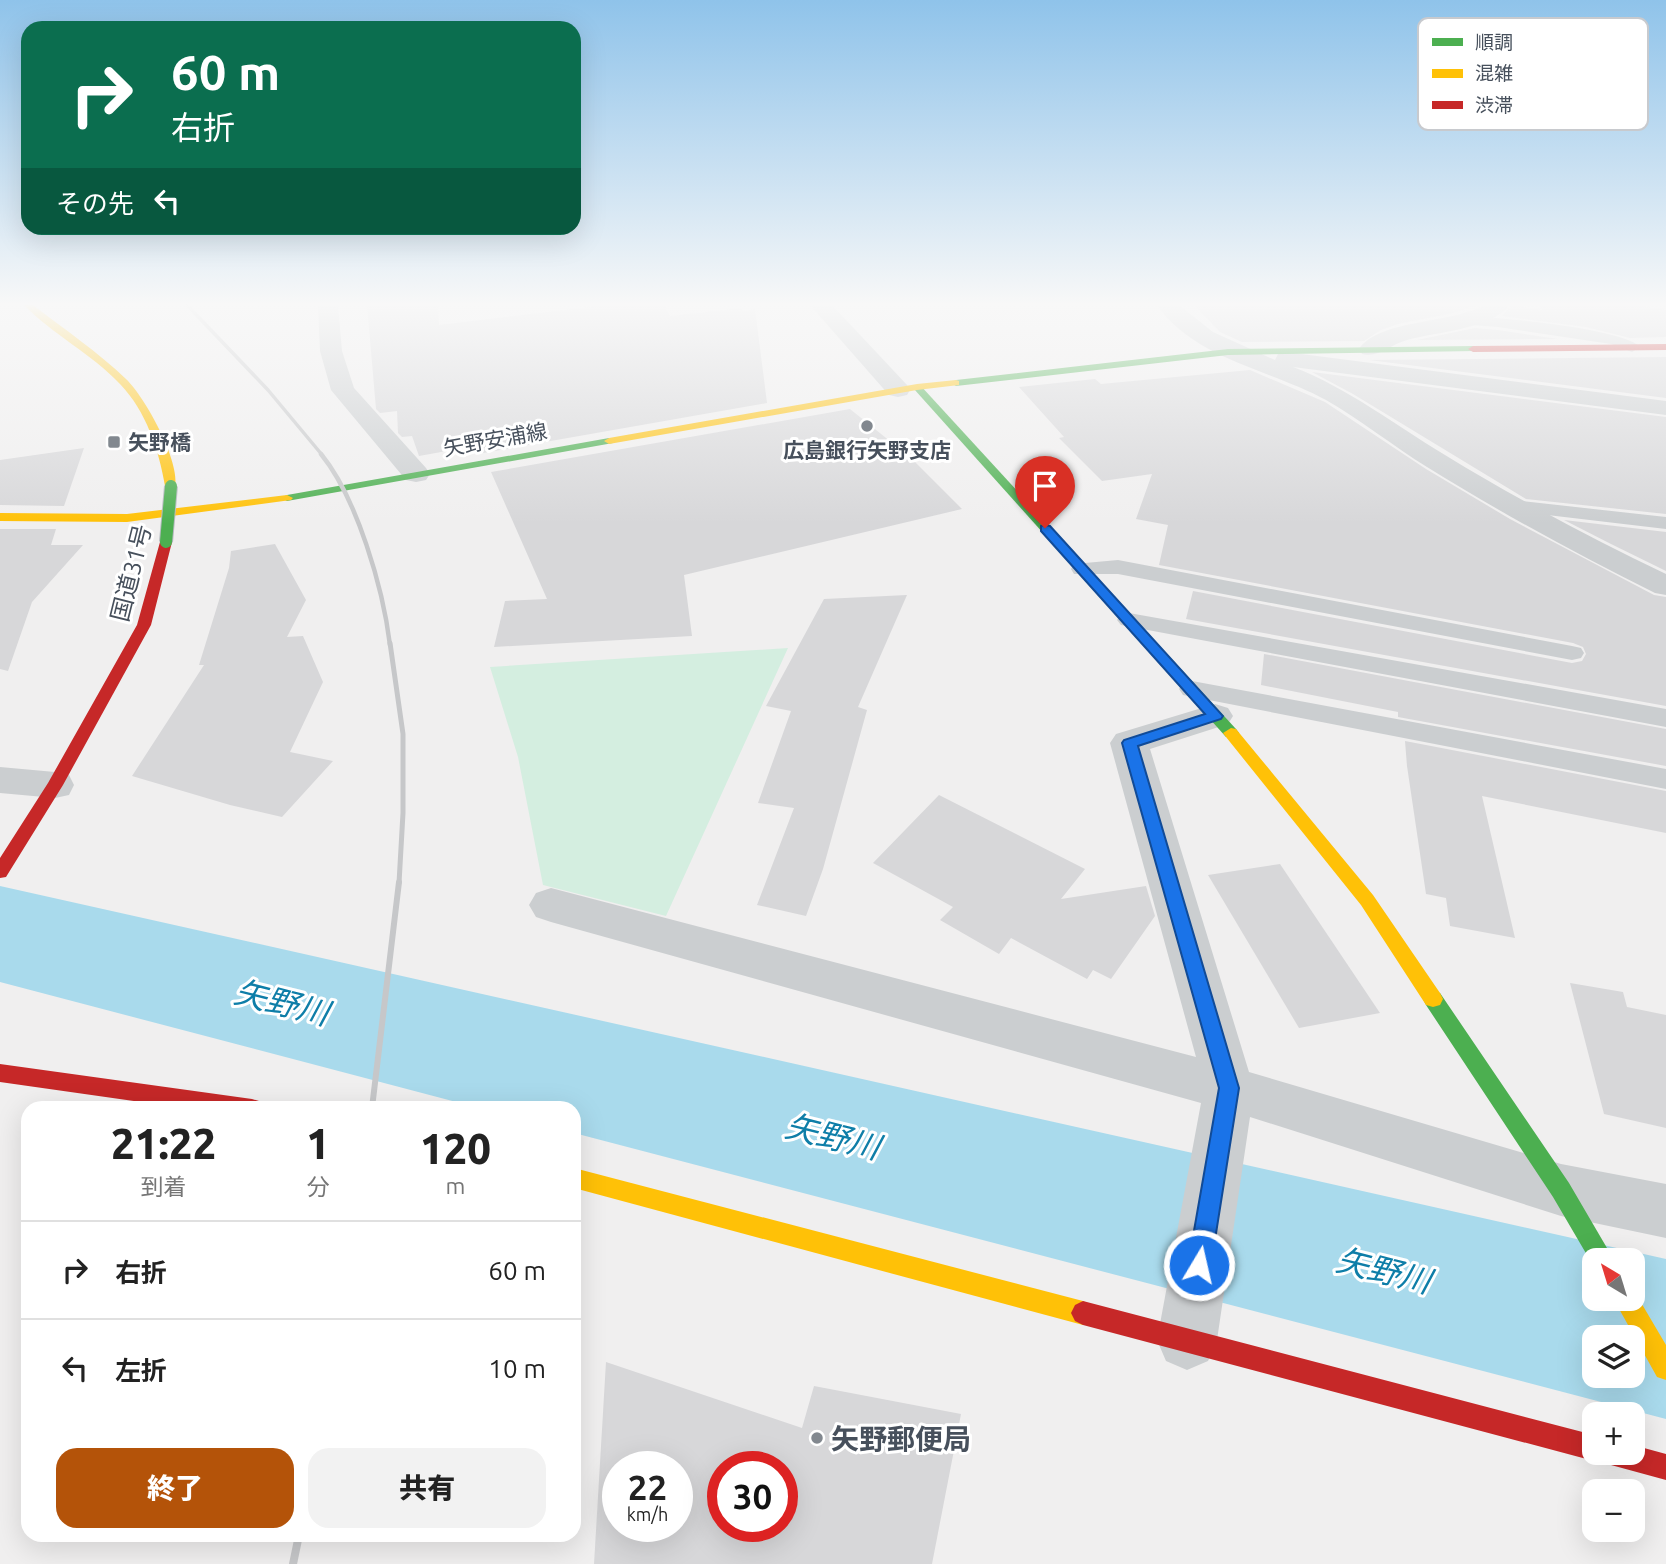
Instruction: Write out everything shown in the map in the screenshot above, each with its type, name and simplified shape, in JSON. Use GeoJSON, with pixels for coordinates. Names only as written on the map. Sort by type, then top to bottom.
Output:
{"type":"FeatureCollection","features":[{"type":"Feature","properties":{"kind":"main road","name":"国道31号"},"geometry":{"type":"LineString","coordinates":[[0,872],[55,785],[144,625],[166,542],[171,486],[164,455],[152,425],[119,378]]}},
{"type":"Feature","properties":{"kind":"main road","name":"矢野安浦線"},"geometry":{"type":"LineString","coordinates":[[0,517],[128,518],[251,504],[908,389],[1003,378]]}},
{"type":"Feature","properties":{"kind":"main road"},"geometry":{"type":"LineString","coordinates":[[908,389],[1082,569],[1204,702],[1246,749],[1367,900],[1572,1207],[1596,1248]]}},
{"type":"Feature","properties":{"kind":"main road"},"geometry":{"type":"LineString","coordinates":[[0,1073],[202,1101]]}},
{"type":"Feature","properties":{"kind":"main road"},"geometry":{"type":"LineString","coordinates":[[581,1180],[1582,1445]]}},
{"type":"Feature","properties":{"kind":"main road"},"geometry":{"type":"LineString","coordinates":[[1633,1311],[1666,1368]]}},
{"type":"Feature","properties":{"kind":"main road"},"geometry":{"type":"LineString","coordinates":[[1645,1461],[1666,1467]]}},
{"type":"Feature","properties":{"kind":"street"},"geometry":{"type":"LineString","coordinates":[[339,378],[343,390],[416,474]]}},
{"type":"Feature","properties":{"kind":"street"},"geometry":{"type":"LineString","coordinates":[[896,378],[908,389]]}},
{"type":"Feature","properties":{"kind":"street"},"geometry":{"type":"LineString","coordinates":[[1300,378],[1335,395],[1403,441],[1512,506],[1665,585]]}},
{"type":"Feature","properties":{"kind":"street"},"geometry":{"type":"LineString","coordinates":[[1431,378],[1666,408]]}},
{"type":"Feature","properties":{"kind":"street"},"geometry":{"type":"LineString","coordinates":[[1186,1340],[1229,1088],[1129,743],[1204,702]]}},
{"type":"Feature","properties":{"kind":"street"},"geometry":{"type":"LineString","coordinates":[[0,780],[55,785]]}},
{"type":"Feature","properties":{"kind":"street"},"geometry":{"type":"LineString","coordinates":[[551,905],[1229,1088],[1572,1207],[1666,1211]]}},
{"type":"Feature","properties":{"kind":"lane"},"geometry":{"type":"LineString","coordinates":[[1512,506],[1666,523]]}},
{"type":"Feature","properties":{"kind":"lane"},"geometry":{"type":"LineString","coordinates":[[1082,569],[1118,567],[1274,599],[1572,653]]}},
{"type":"Feature","properties":{"kind":"lane"},"geometry":{"type":"LineString","coordinates":[[1129,620],[1666,718]]}},
{"type":"Feature","properties":{"kind":"lane"},"geometry":{"type":"LineString","coordinates":[[1204,702],[1666,779]]}},
{"type":"Feature","properties":{"kind":"green space"},"geometry":{"type":"Polygon","coordinates":[[[788,648],[666,916],[543,885],[518,757],[490,667],[788,648]]]}},
{"type":"Feature","properties":{"kind":"building"},"geometry":{"type":"Polygon","coordinates":[[[373,378],[764,378],[767,403],[483,453],[480,445],[419,456],[412,436],[402,437],[398,433],[397,411],[380,413],[376,409],[373,378]]]}},
{"type":"Feature","properties":{"kind":"building"},"geometry":{"type":"Polygon","coordinates":[[[1165,378],[1269,378],[1325,402],[1426,469],[1510,519],[1654,595],[1666,597],[1666,706],[1186,619],[1193,591],[1572,663],[1582,661],[1586,654],[1583,647],[1573,643],[1159,565],[1168,525],[1136,519],[1152,474],[1102,481],[1059,438],[1064,437],[1019,387],[1095,379],[1101,384],[1165,378]]]}},
{"type":"Feature","properties":{"kind":"building"},"geometry":{"type":"Polygon","coordinates":[[[1323,378],[1359,378],[1666,417],[1666,514],[1526,499],[1323,378]]]}},
{"type":"Feature","properties":{"kind":"building"},"geometry":{"type":"Polygon","coordinates":[[[1510,378],[1666,378],[1666,398],[1510,378]]]}},
{"type":"Feature","properties":{"kind":"building"},"geometry":{"type":"Polygon","coordinates":[[[850,409],[911,458],[962,509],[684,575],[692,636],[494,647],[505,601],[547,599],[491,472],[850,409]]]}},
{"type":"Feature","properties":{"kind":"building"},"geometry":{"type":"Polygon","coordinates":[[[84,448],[64,506],[0,505],[0,460],[84,448]]]}},
{"type":"Feature","properties":{"kind":"building"},"geometry":{"type":"Polygon","coordinates":[[[1564,520],[1666,532],[1666,571],[1611,544],[1564,520]]]}},
{"type":"Feature","properties":{"kind":"building"},"geometry":{"type":"Polygon","coordinates":[[[0,529],[56,529],[51,545],[83,545],[32,602],[8,671],[0,669],[0,529]]]}},
{"type":"Feature","properties":{"kind":"building"},"geometry":{"type":"Polygon","coordinates":[[[275,544],[306,600],[287,637],[303,636],[323,682],[290,752],[333,761],[282,817],[230,805],[132,776],[204,665],[199,665],[229,568],[231,551],[275,544]]]}},
{"type":"Feature","properties":{"kind":"building"},"geometry":{"type":"Polygon","coordinates":[[[907,595],[858,707],[867,710],[823,869],[806,916],[757,905],[794,808],[758,803],[791,711],[766,706],[824,599],[907,595]]]}},
{"type":"Feature","properties":{"kind":"building"},"geometry":{"type":"Polygon","coordinates":[[[1264,654],[1666,729],[1666,766],[1398,717],[1398,712],[1261,685],[1264,654]]]}},
{"type":"Feature","properties":{"kind":"building"},"geometry":{"type":"Polygon","coordinates":[[[1405,741],[1666,791],[1666,833],[1482,796],[1515,938],[1450,926],[1446,898],[1426,894],[1405,741]]]}},
{"type":"Feature","properties":{"kind":"building"},"geometry":{"type":"Polygon","coordinates":[[[939,795],[1085,869],[1061,899],[1146,886],[1155,916],[1111,979],[1093,970],[1087,979],[1011,938],[999,954],[940,920],[953,907],[873,863],[939,795]]]}},
{"type":"Feature","properties":{"kind":"building"},"geometry":{"type":"Polygon","coordinates":[[[1280,864],[1380,1013],[1299,1028],[1208,875],[1280,864]]]}},
{"type":"Feature","properties":{"kind":"building"},"geometry":{"type":"Polygon","coordinates":[[[1570,983],[1623,992],[1627,1007],[1666,1015],[1666,1128],[1604,1114],[1570,983]]]}},
{"type":"Feature","properties":{"kind":"building"},"geometry":{"type":"Polygon","coordinates":[[[606,1362],[802,1428],[814,1386],[961,1414],[932,1564],[594,1564],[606,1362]]]}},
{"type":"Feature","properties":{"kind":"waterway","name":"矢野川"},"geometry":{"type":"LineString","coordinates":[[0,934],[1666,1339]]}},
{"type":"Feature","properties":{"kind":"railway"},"geometry":{"type":"LineString","coordinates":[[257,378],[323,456]]}},
{"type":"Feature","properties":{"kind":"railway"},"geometry":{"type":"LineString","coordinates":[[321,454],[346,494],[357,519],[375,571],[390,645]]}},
{"type":"Feature","properties":{"kind":"railway"},"geometry":{"type":"LineString","coordinates":[[390,643],[403,734],[403,813],[399,883]]}},
{"type":"Feature","properties":{"kind":"railway"},"geometry":{"type":"LineString","coordinates":[[373,1101],[399,882]]}},
{"type":"Feature","properties":{"kind":"railway"},"geometry":{"type":"LineString","coordinates":[[293,1564],[298,1542]]}},
{"type":"Feature","properties":{"kind":"traffic: fast"},"geometry":{"type":"LineString","coordinates":[[956,383],[1000,378]]}},
{"type":"Feature","properties":{"kind":"traffic: fast"},"geometry":{"type":"LineString","coordinates":[[917,387],[1231,733]]}},
{"type":"Feature","properties":{"kind":"traffic: fast"},"geometry":{"type":"LineString","coordinates":[[287,498],[609,441]]}},
{"type":"Feature","properties":{"kind":"traffic: fast"},"geometry":{"type":"LineString","coordinates":[[166,542],[171,486]]}},
{"type":"Feature","properties":{"kind":"traffic: fast"},"geometry":{"type":"LineString","coordinates":[[1433,999],[1561,1190],[1596,1248]]}},
{"type":"Feature","properties":{"kind":"traffic: slow"},"geometry":{"type":"LineString","coordinates":[[119,378],[152,425],[165,455],[171,486]]}},
{"type":"Feature","properties":{"kind":"traffic: slow"},"geometry":{"type":"LineString","coordinates":[[609,441],[917,387],[956,383]]}},
{"type":"Feature","properties":{"kind":"traffic: slow"},"geometry":{"type":"LineString","coordinates":[[0,517],[127,518],[287,498]]}},
{"type":"Feature","properties":{"kind":"traffic: slow"},"geometry":{"type":"LineString","coordinates":[[1231,733],[1367,900],[1433,999]]}},
{"type":"Feature","properties":{"kind":"traffic: slow"},"geometry":{"type":"LineString","coordinates":[[581,1180],[1083,1313]]}},
{"type":"Feature","properties":{"kind":"traffic: slow"},"geometry":{"type":"LineString","coordinates":[[1633,1311],[1666,1368]]}},
{"type":"Feature","properties":{"kind":"traffic: jam"},"geometry":{"type":"LineString","coordinates":[[0,872],[55,785],[144,625],[166,542]]}},
{"type":"Feature","properties":{"kind":"traffic: jam"},"geometry":{"type":"LineString","coordinates":[[0,1073],[202,1101]]}},
{"type":"Feature","properties":{"kind":"traffic: jam"},"geometry":{"type":"LineString","coordinates":[[1083,1313],[1582,1445]]}},
{"type":"Feature","properties":{"kind":"traffic: jam"},"geometry":{"type":"LineString","coordinates":[[1645,1461],[1666,1467]]}},
{"type":"Feature","properties":{"kind":"place","name":"広島銀行矢野支店"},"geometry":{"type":"Point","coordinates":[867,426]}},
{"type":"Feature","properties":{"kind":"place","name":"矢野橋"},"geometry":{"type":"Point","coordinates":[114,442]}},
{"type":"Feature","properties":{"kind":"place","name":"矢野郵便局"},"geometry":{"type":"Point","coordinates":[817,1438]}},
{"type":"Feature","properties":{"kind":"route"},"geometry":{"type":"LineString","coordinates":[[1045,528],[1216,716],[1129,743],[1229,1088],[1199,1265]]}}]}
